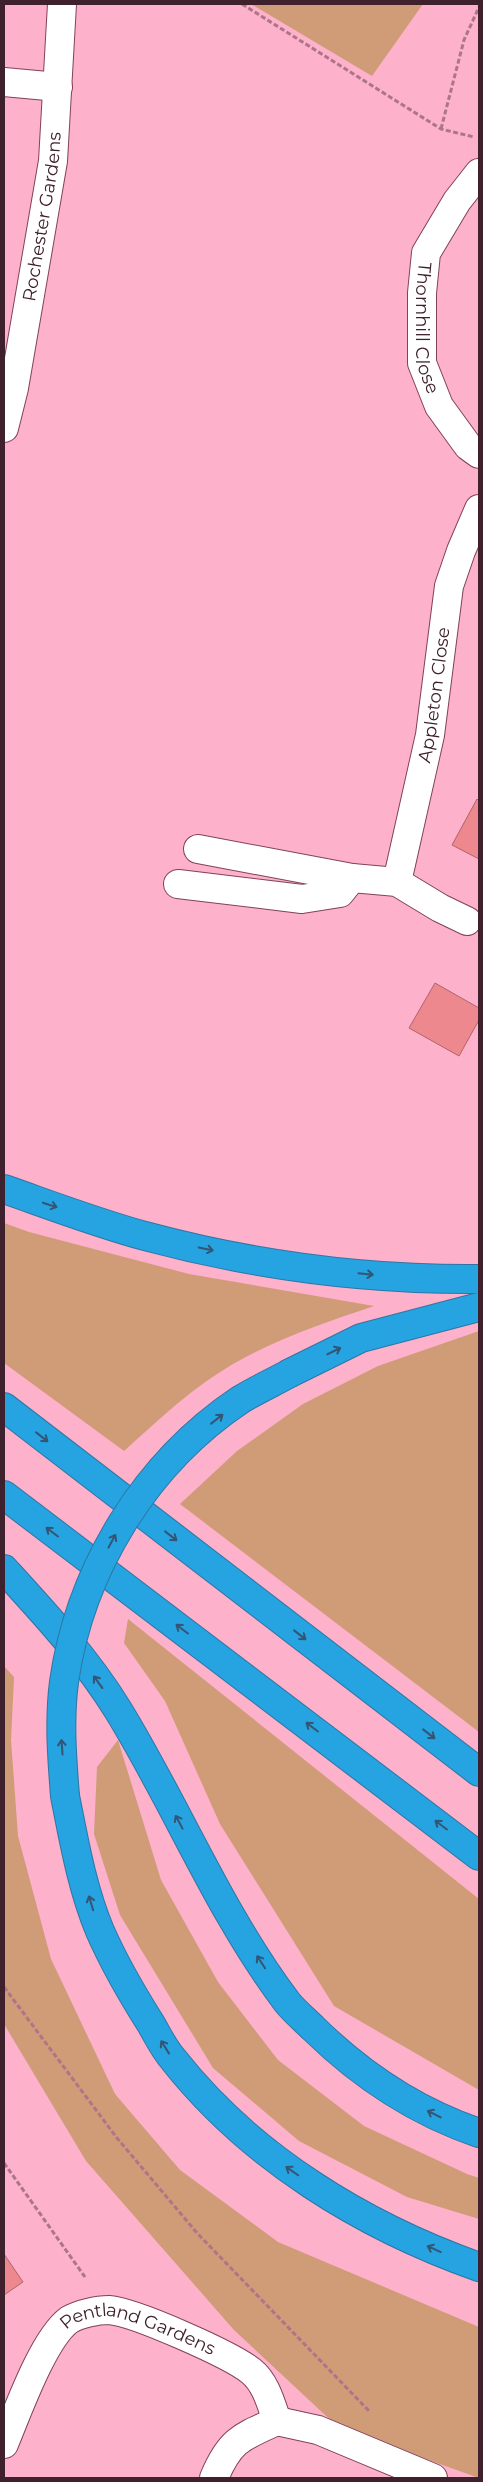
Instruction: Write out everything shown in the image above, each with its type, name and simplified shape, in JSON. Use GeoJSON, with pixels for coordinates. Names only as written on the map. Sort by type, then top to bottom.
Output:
{"type":"FeatureCollection","features":[{"type":"Feature","properties":{"kind":"highway"},"geometry":{"type":"LineString","coordinates":[[4,1189],[144,1236],[272,1264],[419,1279],[479,1279]]}},
{"type":"Feature","properties":{"kind":"highway"},"geometry":{"type":"LineString","coordinates":[[479,1307],[361,1338],[290,1373],[240,1400],[196,1436],[155,1476],[122,1522],[95,1573],[76,1626],[64,1692],[61,1739],[65,1796],[77,1858],[99,1930],[130,1991],[172,2059],[213,2103],[263,2151],[326,2195],[397,2232],[479,2267]]}},
{"type":"Feature","properties":{"kind":"highway"},"geometry":{"type":"LineString","coordinates":[[4,1407],[479,1772]]}},
{"type":"Feature","properties":{"kind":"highway"},"geometry":{"type":"LineString","coordinates":[[4,1495],[479,1856]]}},
{"type":"Feature","properties":{"kind":"highway"},"geometry":{"type":"LineString","coordinates":[[4,1569],[62,1633],[118,1710],[191,1846],[244,1936],[288,2003],[338,2052],[394,2093],[455,2125],[479,2133]]}},
{"type":"Feature","properties":{"kind":"street","name":"Rochester Gardens"},"geometry":{"type":"LineString","coordinates":[[4,428],[14,388],[54,161],[62,4]]}},
{"type":"Feature","properties":{"kind":"street"},"geometry":{"type":"LineString","coordinates":[[4,82],[58,87]]}},
{"type":"Feature","properties":{"kind":"street","name":"Thornhill Close"},"geometry":{"type":"LineString","coordinates":[[479,173],[457,201],[426,253],[422,303],[422,363],[439,406],[468,446],[479,454]]}},
{"type":"Feature","properties":{"kind":"street","name":"Appleton Close"},"geometry":{"type":"LineString","coordinates":[[397,882],[430,735],[449,586],[461,551],[479,509]]}},
{"type":"Feature","properties":{"kind":"street"},"geometry":{"type":"LineString","coordinates":[[198,849],[352,878],[397,882],[440,908],[468,921]]}},
{"type":"Feature","properties":{"kind":"street"},"geometry":{"type":"LineString","coordinates":[[178,884],[302,899],[340,893],[352,878]]}},
{"type":"Feature","properties":{"kind":"street","name":"Pentland Gardens"},"geometry":{"type":"LineString","coordinates":[[4,2444],[38,2367],[58,2331],[70,2320],[86,2313],[109,2310],[133,2315],[233,2359],[253,2372],[266,2390],[278,2421]]}},
{"type":"Feature","properties":{"kind":"street"},"geometry":{"type":"LineString","coordinates":[[214,2478],[224,2455],[235,2443],[247,2434],[278,2421],[318,2430],[433,2478]]}},
{"type":"Feature","properties":{"kind":"path"},"geometry":{"type":"LineString","coordinates":[[242,4],[441,128],[479,139]]}},
{"type":"Feature","properties":{"kind":"path"},"geometry":{"type":"LineString","coordinates":[[441,128],[464,40],[479,7]]}},
{"type":"Feature","properties":{"kind":"path"},"geometry":{"type":"LineString","coordinates":[[4,1988],[117,2138],[197,2233],[370,2412],[379,2425],[390,2460]]}},
{"type":"Feature","properties":{"kind":"path"},"geometry":{"type":"LineString","coordinates":[[4,2163],[109,2310]]}},
{"type":"Feature","properties":{"kind":"shaded area"},"geometry":{"type":"Polygon","coordinates":[[[251,4],[423,4],[372,76],[251,4]]]}},
{"type":"Feature","properties":{"kind":"shaded area"},"geometry":{"type":"Polygon","coordinates":[[[4,1223],[29,1232],[189,1274],[374,1306],[290,1336],[230,1366],[188,1395],[124,1451],[4,1363],[4,1223]]]}},
{"type":"Feature","properties":{"kind":"shaded area"},"geometry":{"type":"Polygon","coordinates":[[[479,1331],[479,1732],[180,1504],[237,1451],[303,1404],[378,1366],[479,1331]]]}},
{"type":"Feature","properties":{"kind":"shaded area"},"geometry":{"type":"Polygon","coordinates":[[[128,1619],[479,1899],[479,2090],[334,2006],[220,1824],[165,1701],[124,1643],[128,1619]]]}},
{"type":"Feature","properties":{"kind":"shaded area"},"geometry":{"type":"Polygon","coordinates":[[[4,1666],[14,1677],[11,1740],[18,1836],[51,1959],[115,2094],[180,2170],[278,2242],[479,2327],[479,2478],[339,2428],[234,2330],[86,2161],[4,2024],[4,1666]]]}},
{"type":"Feature","properties":{"kind":"shaded area"},"geometry":{"type":"Polygon","coordinates":[[[118,1740],[161,1880],[218,1982],[278,2060],[364,2126],[479,2178],[479,2219],[407,2197],[299,2141],[213,2068],[120,1915],[94,1834],[97,1767],[118,1740]]]}},
{"type":"Feature","properties":{"kind":"building"},"geometry":{"type":"Polygon","coordinates":[[[477,799],[479,801],[479,859],[452,845],[477,799]]]}},
{"type":"Feature","properties":{"kind":"building"},"geometry":{"type":"Polygon","coordinates":[[[435,983],[479,1008],[479,1020],[459,1056],[409,1028],[435,983]]]}},
{"type":"Feature","properties":{"kind":"building"},"geometry":{"type":"Polygon","coordinates":[[[4,2254],[23,2282],[4,2295],[4,2254]]]}}]}
